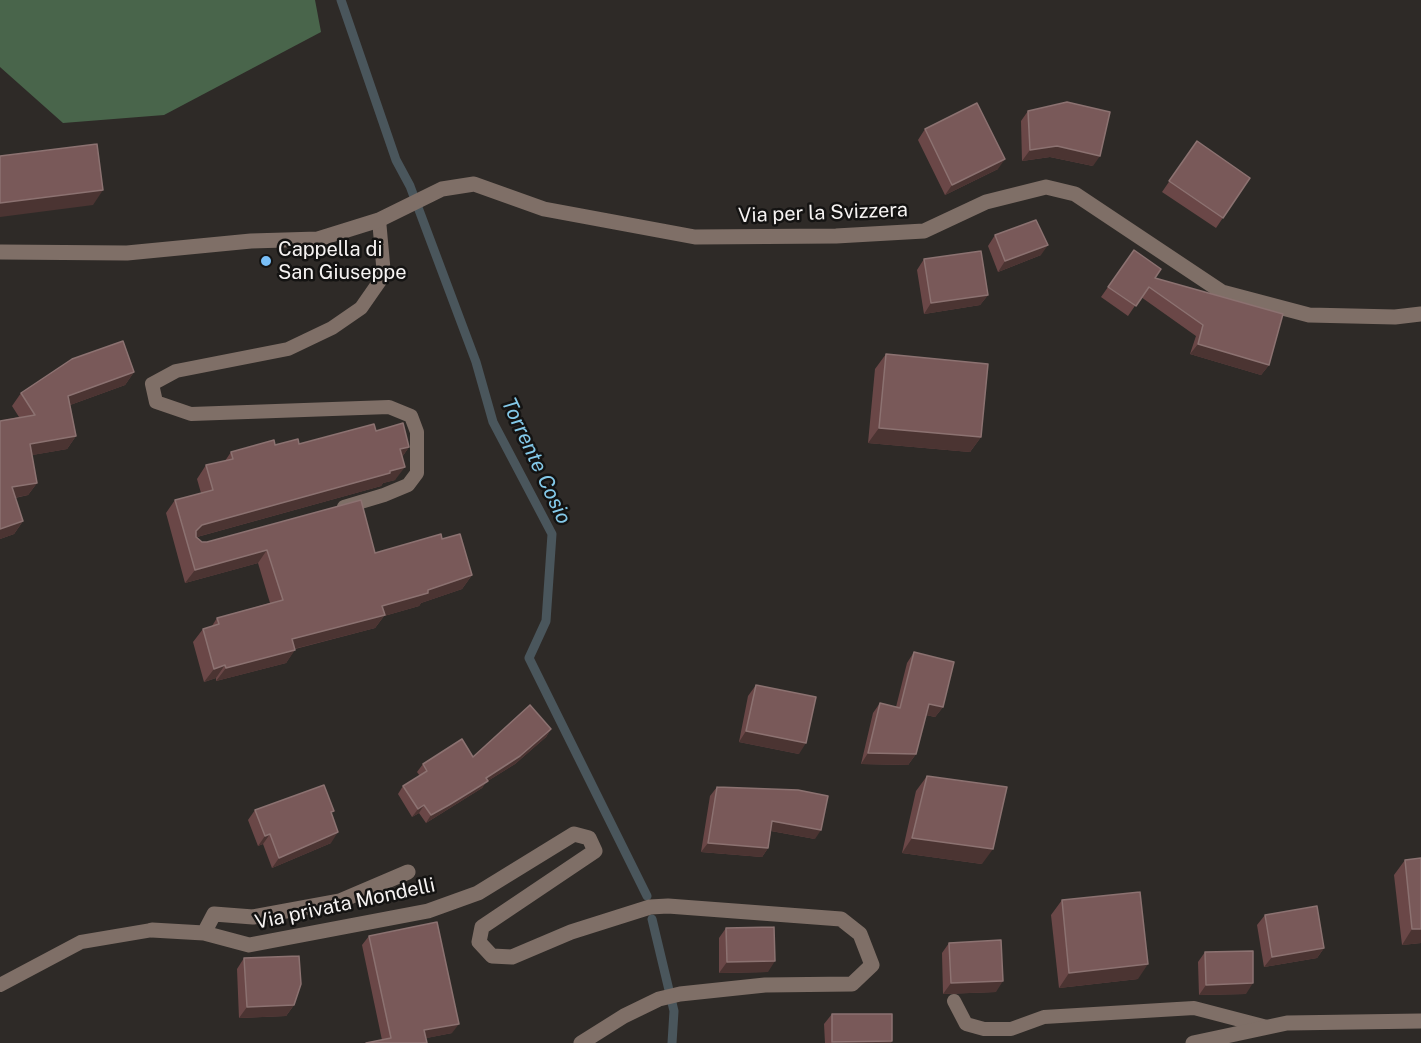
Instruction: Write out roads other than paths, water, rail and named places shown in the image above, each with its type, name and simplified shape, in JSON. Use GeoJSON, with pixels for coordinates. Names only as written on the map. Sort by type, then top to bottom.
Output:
{"type":"FeatureCollection","features":[{"type":"Feature","properties":{"kind":"street","name":"Via per la Svizzera"},"geometry":{"type":"LineString","coordinates":[[0,252],[127,253],[251,241],[318,239],[379,220],[442,189],[474,184],[544,209],[695,237],[847,235],[924,231],[986,202],[1046,187],[1075,194],[1222,292],[1309,315],[1395,317],[1421,314]]}},
{"type":"Feature","properties":{"kind":"street","name":"Via privata Mondelli"},"geometry":{"type":"LineString","coordinates":[[152,930],[204,933],[249,945],[428,911],[478,893],[574,834],[589,838],[595,851],[482,927],[479,942],[492,956],[512,957],[605,921],[650,907],[669,906],[841,920],[860,934],[872,965],[852,984],[765,985],[680,994],[659,999],[624,1016],[581,1043]]}},
{"type":"Feature","properties":{"kind":"street"},"geometry":{"type":"LineString","coordinates":[[204,933],[214,914],[253,917],[340,901],[408,872]]}},
{"type":"Feature","properties":{"kind":"street"},"geometry":{"type":"LineString","coordinates":[[1193,1043],[1287,1023],[1421,1021]]}},
{"type":"Feature","properties":{"kind":"lane"},"geometry":{"type":"LineString","coordinates":[[325,512],[384,495],[408,485],[417,473],[417,432],[411,416],[389,407],[191,414],[156,402],[152,384],[176,370],[288,349],[332,328],[361,308],[384,275],[379,220]]}},
{"type":"Feature","properties":{"kind":"lane"},"geometry":{"type":"LineString","coordinates":[[0,985],[81,942],[152,930]]}},
{"type":"Feature","properties":{"kind":"lane"},"geometry":{"type":"LineString","coordinates":[[954,1001],[966,1024],[984,1029],[1011,1029],[1044,1017],[1194,1008],[1267,1027]]}},
{"type":"Feature","properties":{"kind":"waterway","name":"Torrente Cosio"},"geometry":{"type":"LineString","coordinates":[[341,0],[396,160],[410,186],[476,362],[493,422],[552,534],[546,621],[529,658],[647,896]]}},
{"type":"Feature","properties":{"kind":"waterway","name":"Torrente Cosio"},"geometry":{"type":"LineString","coordinates":[[652,919],[674,1011],[672,1043]]}},
{"type":"Feature","properties":{"kind":"place","name":"Cappella di San Giuseppe"},"geometry":{"type":"Point","coordinates":[266,261]}}]}
